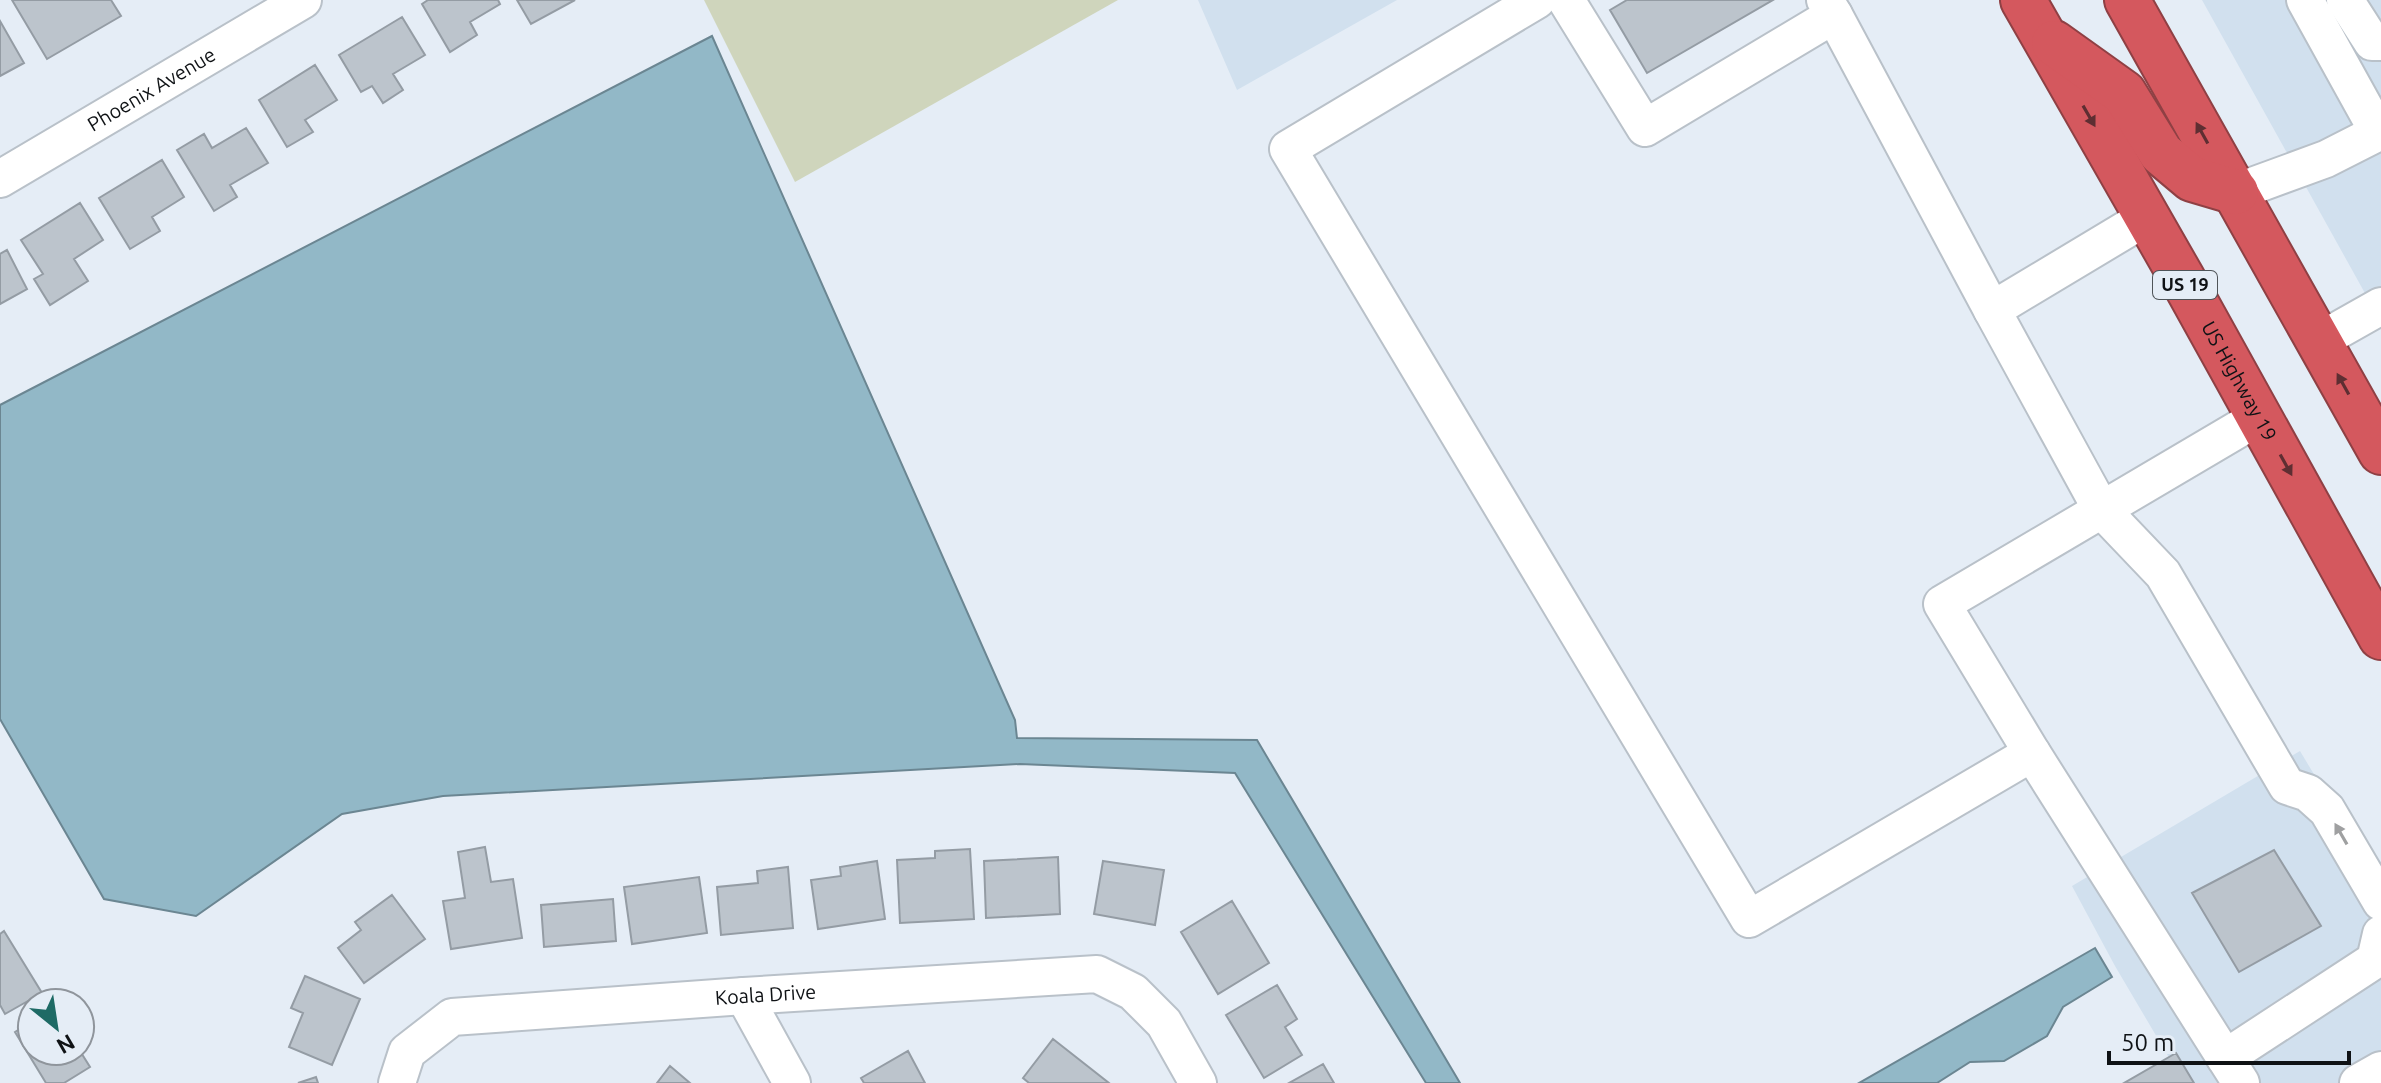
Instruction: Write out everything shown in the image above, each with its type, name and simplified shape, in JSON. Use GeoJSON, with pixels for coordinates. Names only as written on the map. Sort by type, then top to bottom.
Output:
{"type":"FeatureCollection","features":[{"type":"Feature","properties":{"kind":"highway"},"geometry":{"type":"LineString","coordinates":[[2127,0],[2381,452]]}},
{"type":"Feature","properties":{"kind":"highway"},"geometry":{"type":"LineString","coordinates":[[2033,17],[2124,93],[2161,153],[2192,179],[2236,192]]}},
{"type":"Feature","properties":{"kind":"highway","name":"US Highway 19"},"geometry":{"type":"LineString","coordinates":[[2033,17],[2381,637]]}},
{"type":"Feature","properties":{"kind":"street","name":"Phoenix Avenue"},"geometry":{"type":"LineString","coordinates":[[0,179],[303,0]]}},
{"type":"Feature","properties":{"kind":"street"},"geometry":{"type":"LineString","coordinates":[[1537,0],[1288,149],[1749,919],[2032,753]]}},
{"type":"Feature","properties":{"kind":"street"},"geometry":{"type":"LineString","coordinates":[[1566,0],[1645,128],[1830,8],[2101,509],[2163,574],[2277,771],[2287,786],[2308,793],[2327,810],[2381,902]]}},
{"type":"Feature","properties":{"kind":"street"},"geometry":{"type":"LineString","coordinates":[[2345,0],[2372,42],[2381,42]]}},
{"type":"Feature","properties":{"kind":"street"},"geometry":{"type":"LineString","coordinates":[[2236,192],[2326,159],[2379,132],[2311,2]]}},
{"type":"Feature","properties":{"kind":"street"},"geometry":{"type":"LineString","coordinates":[[1992,310],[2147,217]]}},
{"type":"Feature","properties":{"kind":"street"},"geometry":{"type":"LineString","coordinates":[[2319,341],[2381,306]]}},
{"type":"Feature","properties":{"kind":"street"},"geometry":{"type":"LineString","coordinates":[[2259,417],[1942,604],[2032,753],[2233,1070],[2375,960],[2381,934]]}},
{"type":"Feature","properties":{"kind":"street","name":"Koala Drive"},"geometry":{"type":"LineString","coordinates":[[402,1068],[452,1017],[1097,974],[1133,992],[1164,1023],[1198,1083]]}},
{"type":"Feature","properties":{"kind":"street"},"geometry":{"type":"LineString","coordinates":[[744,996],[792,1083]]}},
{"type":"Feature","properties":{"kind":"street"},"geometry":{"type":"LineString","coordinates":[[2358,1083],[2381,1070]]}},
{"type":"Feature","properties":{"kind":"shaded area"},"geometry":{"type":"Polygon","coordinates":[[[1198,0],[1397,0],[1237,90],[1198,0]]]}},
{"type":"Feature","properties":{"kind":"shaded area"},"geometry":{"type":"Polygon","coordinates":[[[2202,0],[2381,0],[2381,322],[2202,0]]]}},
{"type":"Feature","properties":{"kind":"shaded area"},"geometry":{"type":"Polygon","coordinates":[[[2300,751],[2381,886],[2381,1083],[2184,1083],[2072,886],[2300,751]]]}},
{"type":"Feature","properties":{"kind":"green space"},"geometry":{"type":"Polygon","coordinates":[[[704,0],[1118,0],[795,182],[704,0]]]}},
{"type":"Feature","properties":{"kind":"water"},"geometry":{"type":"Polygon","coordinates":[[[712,36],[1015,720],[1017,738],[1257,740],[1460,1083],[1426,1083],[1235,773],[1020,764],[443,796],[342,814],[196,916],[104,899],[0,719],[0,405],[712,36]]]}},
{"type":"Feature","properties":{"kind":"water"},"geometry":{"type":"Polygon","coordinates":[[[2095,948],[2112,977],[2063,1007],[2047,1036],[2004,1061],[1970,1062],[1937,1083],[1859,1083],[2095,948]]]}},
{"type":"Feature","properties":{"kind":"building"},"geometry":{"type":"Polygon","coordinates":[[[12,0],[111,0],[121,16],[47,59],[12,0]]]}},
{"type":"Feature","properties":{"kind":"building"},"geometry":{"type":"Polygon","coordinates":[[[428,0],[498,0],[500,4],[470,22],[477,35],[450,52],[422,4],[428,0]]]}},
{"type":"Feature","properties":{"kind":"building"},"geometry":{"type":"Polygon","coordinates":[[[517,0],[575,0],[531,24],[517,0]]]}},
{"type":"Feature","properties":{"kind":"building"},"geometry":{"type":"Polygon","coordinates":[[[1627,0],[1773,0],[1647,73],[1610,10],[1627,0]]]}},
{"type":"Feature","properties":{"kind":"building"},"geometry":{"type":"Polygon","coordinates":[[[402,17],[425,55],[393,74],[403,90],[383,103],[372,86],[361,92],[339,55],[402,17]]]}},
{"type":"Feature","properties":{"kind":"building"},"geometry":{"type":"Polygon","coordinates":[[[0,21],[24,63],[0,76],[0,21]]]}},
{"type":"Feature","properties":{"kind":"building"},"geometry":{"type":"Polygon","coordinates":[[[315,65],[337,100],[305,120],[313,132],[287,147],[259,100],[315,65]]]}},
{"type":"Feature","properties":{"kind":"building"},"geometry":{"type":"Polygon","coordinates":[[[246,128],[268,163],[230,185],[237,197],[214,211],[177,150],[204,134],[212,148],[246,128]]]}},
{"type":"Feature","properties":{"kind":"building"},"geometry":{"type":"Polygon","coordinates":[[[162,160],[184,197],[152,217],[160,231],[130,249],[99,198],[162,160]]]}},
{"type":"Feature","properties":{"kind":"building"},"geometry":{"type":"Polygon","coordinates":[[[80,203],[103,240],[74,259],[88,281],[50,305],[34,279],[43,274],[21,240],[80,203]]]}},
{"type":"Feature","properties":{"kind":"building"},"geometry":{"type":"Polygon","coordinates":[[[7,250],[27,289],[0,304],[0,254],[7,250]]]}},
{"type":"Feature","properties":{"kind":"building"},"geometry":{"type":"Polygon","coordinates":[[[485,847],[491,882],[513,879],[522,938],[451,949],[443,901],[465,898],[458,852],[485,847]]]}},
{"type":"Feature","properties":{"kind":"building"},"geometry":{"type":"Polygon","coordinates":[[[970,849],[974,919],[900,923],[897,860],[935,858],[935,851],[970,849]]]}},
{"type":"Feature","properties":{"kind":"building"},"geometry":{"type":"Polygon","coordinates":[[[2274,850],[2321,926],[2239,972],[2192,893],[2274,850]]]}},
{"type":"Feature","properties":{"kind":"building"},"geometry":{"type":"Polygon","coordinates":[[[1058,857],[1060,914],[986,918],[984,861],[1058,857]]]}},
{"type":"Feature","properties":{"kind":"building"},"geometry":{"type":"Polygon","coordinates":[[[877,861],[885,919],[818,929],[811,880],[841,876],[840,867],[877,861]]]}},
{"type":"Feature","properties":{"kind":"building"},"geometry":{"type":"Polygon","coordinates":[[[1103,861],[1164,870],[1155,925],[1094,914],[1103,861]]]}},
{"type":"Feature","properties":{"kind":"building"},"geometry":{"type":"Polygon","coordinates":[[[788,867],[793,928],[721,935],[717,887],[758,883],[757,871],[788,867]]]}},
{"type":"Feature","properties":{"kind":"building"},"geometry":{"type":"Polygon","coordinates":[[[699,877],[707,933],[632,944],[624,887],[699,877]]]}},
{"type":"Feature","properties":{"kind":"building"},"geometry":{"type":"Polygon","coordinates":[[[392,895],[425,939],[364,983],[338,948],[361,930],[355,922],[392,895]]]}},
{"type":"Feature","properties":{"kind":"building"},"geometry":{"type":"Polygon","coordinates":[[[613,899],[616,941],[544,947],[541,905],[613,899]]]}},
{"type":"Feature","properties":{"kind":"building"},"geometry":{"type":"Polygon","coordinates":[[[1232,901],[1269,963],[1218,994],[1181,932],[1232,901]]]}},
{"type":"Feature","properties":{"kind":"building"},"geometry":{"type":"Polygon","coordinates":[[[4,931],[38,987],[16,987],[16,1008],[5,1014],[0,1005],[0,934],[4,931]]]}},
{"type":"Feature","properties":{"kind":"building"},"geometry":{"type":"Polygon","coordinates":[[[305,976],[360,999],[332,1065],[289,1047],[303,1013],[291,1008],[305,976]]]}},
{"type":"Feature","properties":{"kind":"building"},"geometry":{"type":"Polygon","coordinates":[[[1277,985],[1297,1019],[1285,1027],[1302,1055],[1264,1078],[1226,1015],[1277,985]]]}},
{"type":"Feature","properties":{"kind":"building"},"geometry":{"type":"Polygon","coordinates":[[[1053,1039],[1109,1083],[1029,1083],[1023,1078],[1053,1039]]]}},
{"type":"Feature","properties":{"kind":"building"},"geometry":{"type":"Polygon","coordinates":[[[908,1051],[925,1083],[864,1083],[861,1078],[908,1051]]]}},
{"type":"Feature","properties":{"kind":"building"},"geometry":{"type":"Polygon","coordinates":[[[2176,1053],[2194,1083],[2124,1083],[2176,1053]]]}},
{"type":"Feature","properties":{"kind":"building"},"geometry":{"type":"Polygon","coordinates":[[[1323,1064],[1334,1083],[1289,1083],[1323,1064]]]}},
{"type":"Feature","properties":{"kind":"building"},"geometry":{"type":"Polygon","coordinates":[[[670,1066],[690,1083],[657,1083],[670,1066]]]}},
{"type":"Feature","properties":{"kind":"building"},"geometry":{"type":"Polygon","coordinates":[[[36,1067],[90,1067],[64,1083],[46,1083],[36,1067]]]}},
{"type":"Feature","properties":{"kind":"building"},"geometry":{"type":"Polygon","coordinates":[[[316,1077],[318,1083],[298,1083],[316,1077]]]}}]}
